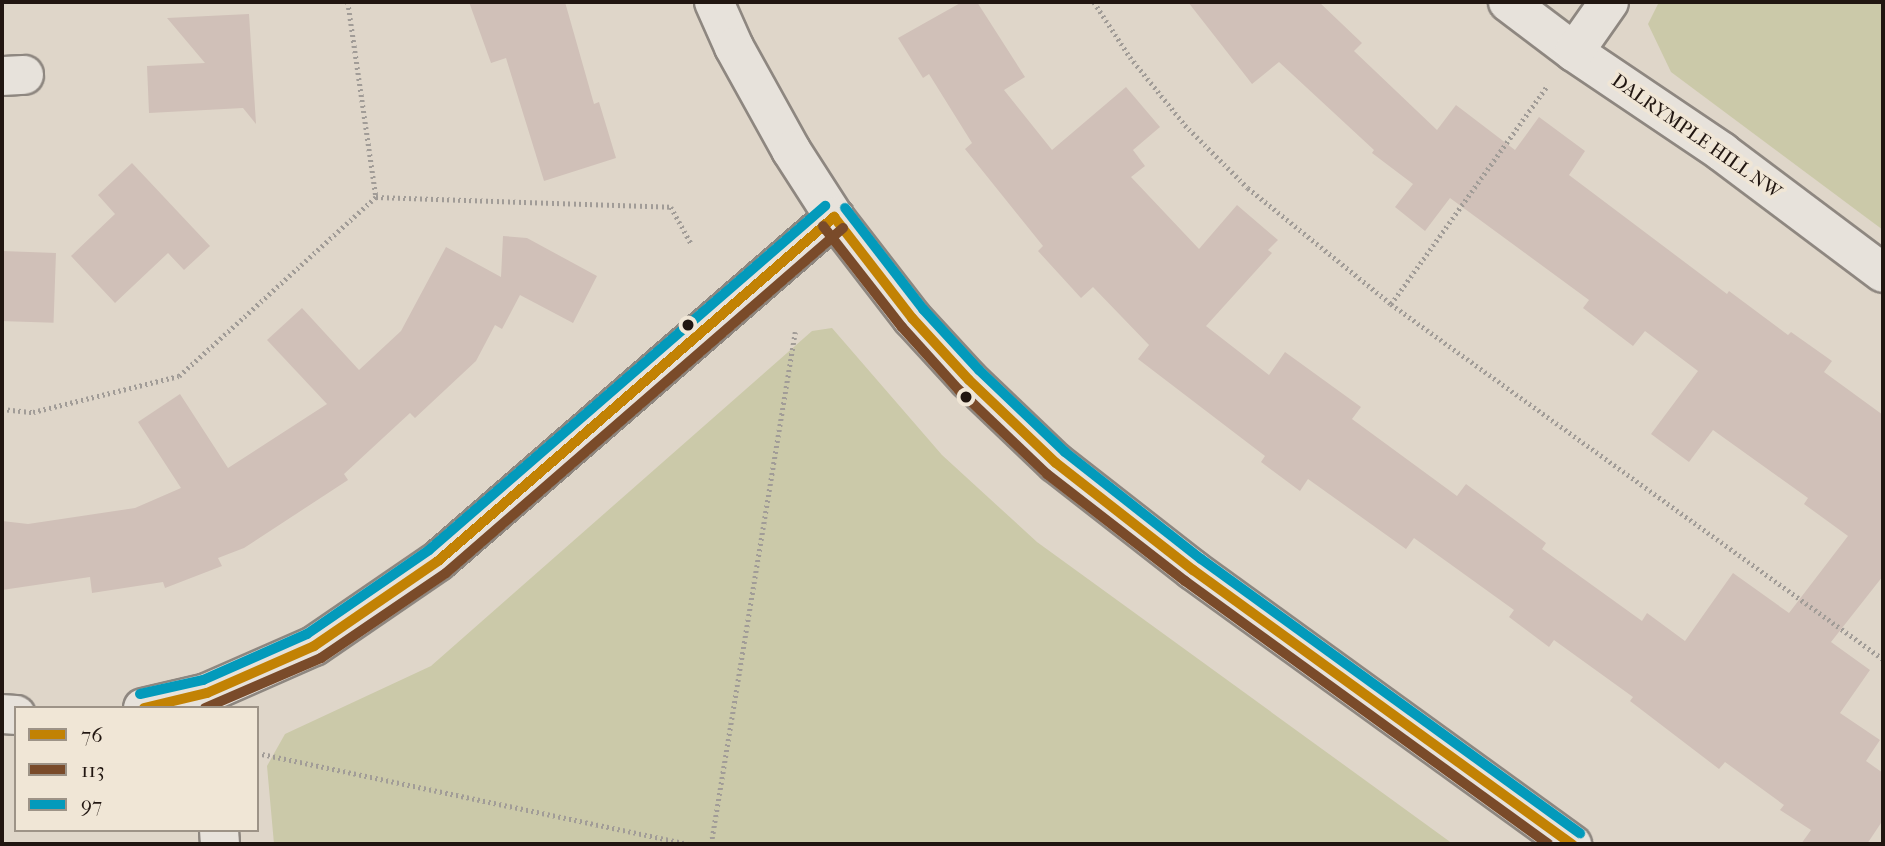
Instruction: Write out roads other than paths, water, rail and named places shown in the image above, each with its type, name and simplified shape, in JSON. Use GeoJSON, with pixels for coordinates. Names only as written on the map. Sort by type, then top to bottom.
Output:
{"type":"FeatureCollection","features":[{"type":"Feature","properties":{"kind":"street"},"geometry":{"type":"LineString","coordinates":[[714,2],[733,47],[791,150],[834,217],[912,318],[969,380],[1056,463],[1193,570],[1572,844]]}},
{"type":"Feature","properties":{"kind":"street","name":"DALRYMPLE HILL NW"},"geometry":{"type":"LineString","coordinates":[[1508,2],[1574,52],[1722,152],[1883,273]]}},
{"type":"Feature","properties":{"kind":"street"},"geometry":{"type":"LineString","coordinates":[[1574,52],[1609,2]]}},
{"type":"Feature","properties":{"kind":"street"},"geometry":{"type":"LineString","coordinates":[[162,706],[208,701],[314,646],[438,561],[834,217]]}}]}
